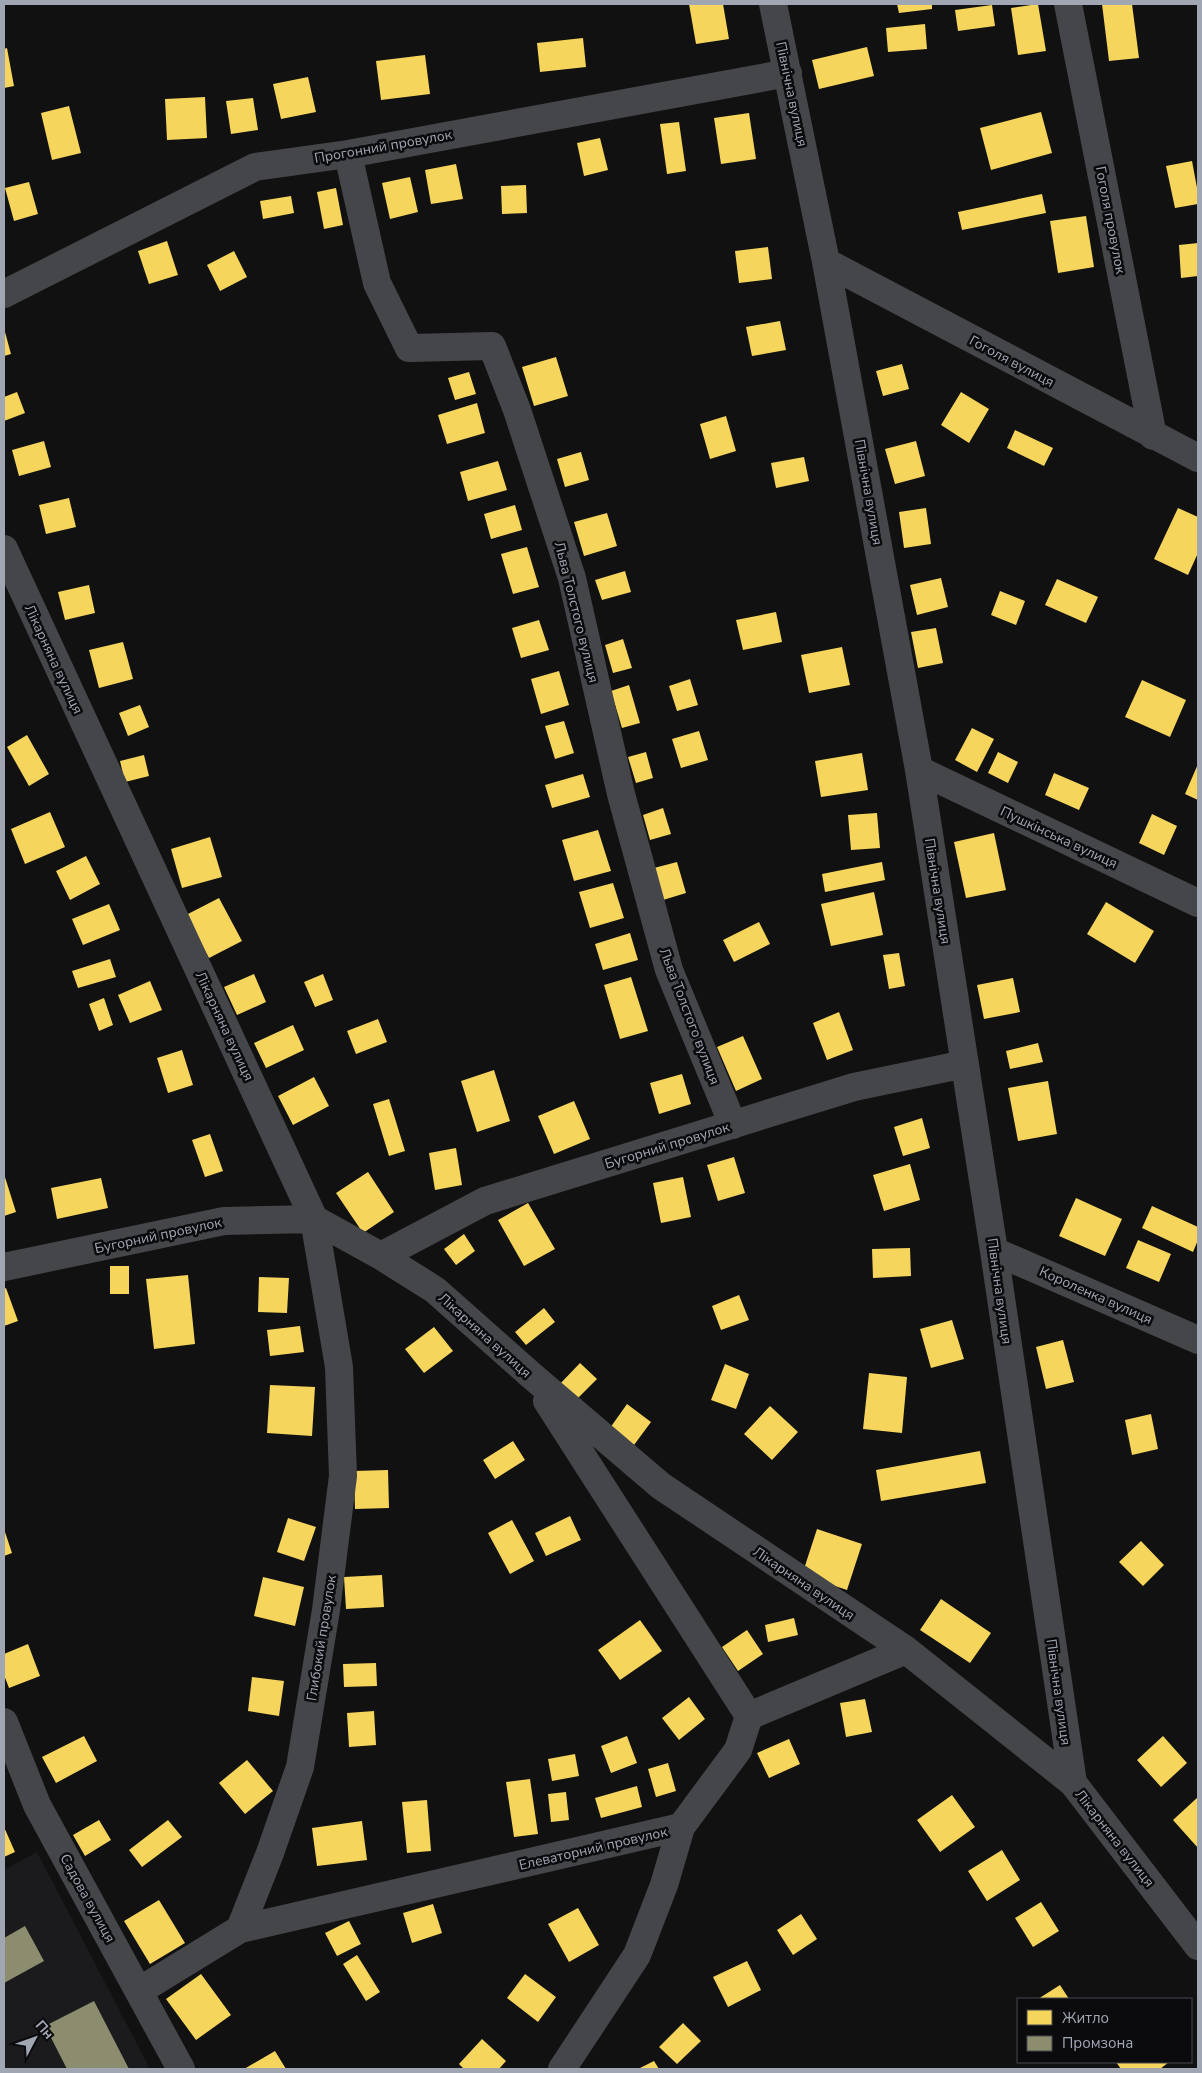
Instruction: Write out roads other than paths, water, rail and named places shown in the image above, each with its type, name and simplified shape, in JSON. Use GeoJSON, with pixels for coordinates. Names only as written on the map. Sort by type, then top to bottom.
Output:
{"type":"FeatureCollection","features":[{"type":"Feature","properties":{"kind":"street","name":"Північна вулиця"},"geometry":{"type":"LineString","coordinates":[[773,4],[826,262],[920,770],[1073,1783]]}},
{"type":"Feature","properties":{"kind":"street","name":"Гоголя провулок"},"geometry":{"type":"LineString","coordinates":[[1068,4],[1153,436]]}},
{"type":"Feature","properties":{"kind":"street","name":"Прогонний провулок"},"geometry":{"type":"LineString","coordinates":[[4,294],[254,167],[348,154],[788,73]]}},
{"type":"Feature","properties":{"kind":"street","name":"Льва Толстого вулиця"},"geometry":{"type":"LineString","coordinates":[[348,154],[377,283],[409,348],[492,346],[517,410],[572,578],[621,794],[669,970],[733,1125]]}},
{"type":"Feature","properties":{"kind":"street","name":"Гоголя вулиця"},"geometry":{"type":"LineString","coordinates":[[826,262],[1153,436],[1198,458]]}},
{"type":"Feature","properties":{"kind":"street","name":"Лікарняна вулиця"},"geometry":{"type":"LineString","coordinates":[[4,550],[314,1219],[435,1290],[661,1486],[906,1650],[1073,1783],[1198,1946]]}},
{"type":"Feature","properties":{"kind":"street","name":"Пушкінська вулиця"},"geometry":{"type":"LineString","coordinates":[[920,770],[1198,903]]}},
{"type":"Feature","properties":{"kind":"street","name":"Бугорний провулок"},"geometry":{"type":"LineString","coordinates":[[380,1256],[486,1201],[854,1087],[965,1064]]}},
{"type":"Feature","properties":{"kind":"street","name":"Бугорний провулок"},"geometry":{"type":"LineString","coordinates":[[4,1267],[224,1221],[314,1219]]}},
{"type":"Feature","properties":{"kind":"street","name":"Глибокий провулок"},"geometry":{"type":"LineString","coordinates":[[240,1929],[270,1853],[300,1767],[326,1610],[343,1476],[339,1366],[314,1219]]}},
{"type":"Feature","properties":{"kind":"street","name":"Короленка вулиця"},"geometry":{"type":"LineString","coordinates":[[994,1250],[1198,1340]]}},
{"type":"Feature","properties":{"kind":"street"},"geometry":{"type":"LineString","coordinates":[[532,1376],[749,1716],[906,1650]]}},
{"type":"Feature","properties":{"kind":"street","name":"Елеваторний провулок"},"geometry":{"type":"LineString","coordinates":[[240,1929],[681,1828],[738,1750],[749,1716]]}},
{"type":"Feature","properties":{"kind":"street","name":"Садова вулиця"},"geometry":{"type":"LineString","coordinates":[[4,1722],[37,1805],[181,2069]]}},
{"type":"Feature","properties":{"kind":"street"},"geometry":{"type":"LineString","coordinates":[[562,2069],[637,1956],[664,1885],[681,1828]]}},
{"type":"Feature","properties":{"kind":"street"},"geometry":{"type":"LineString","coordinates":[[139,1991],[240,1929]]}}]}
